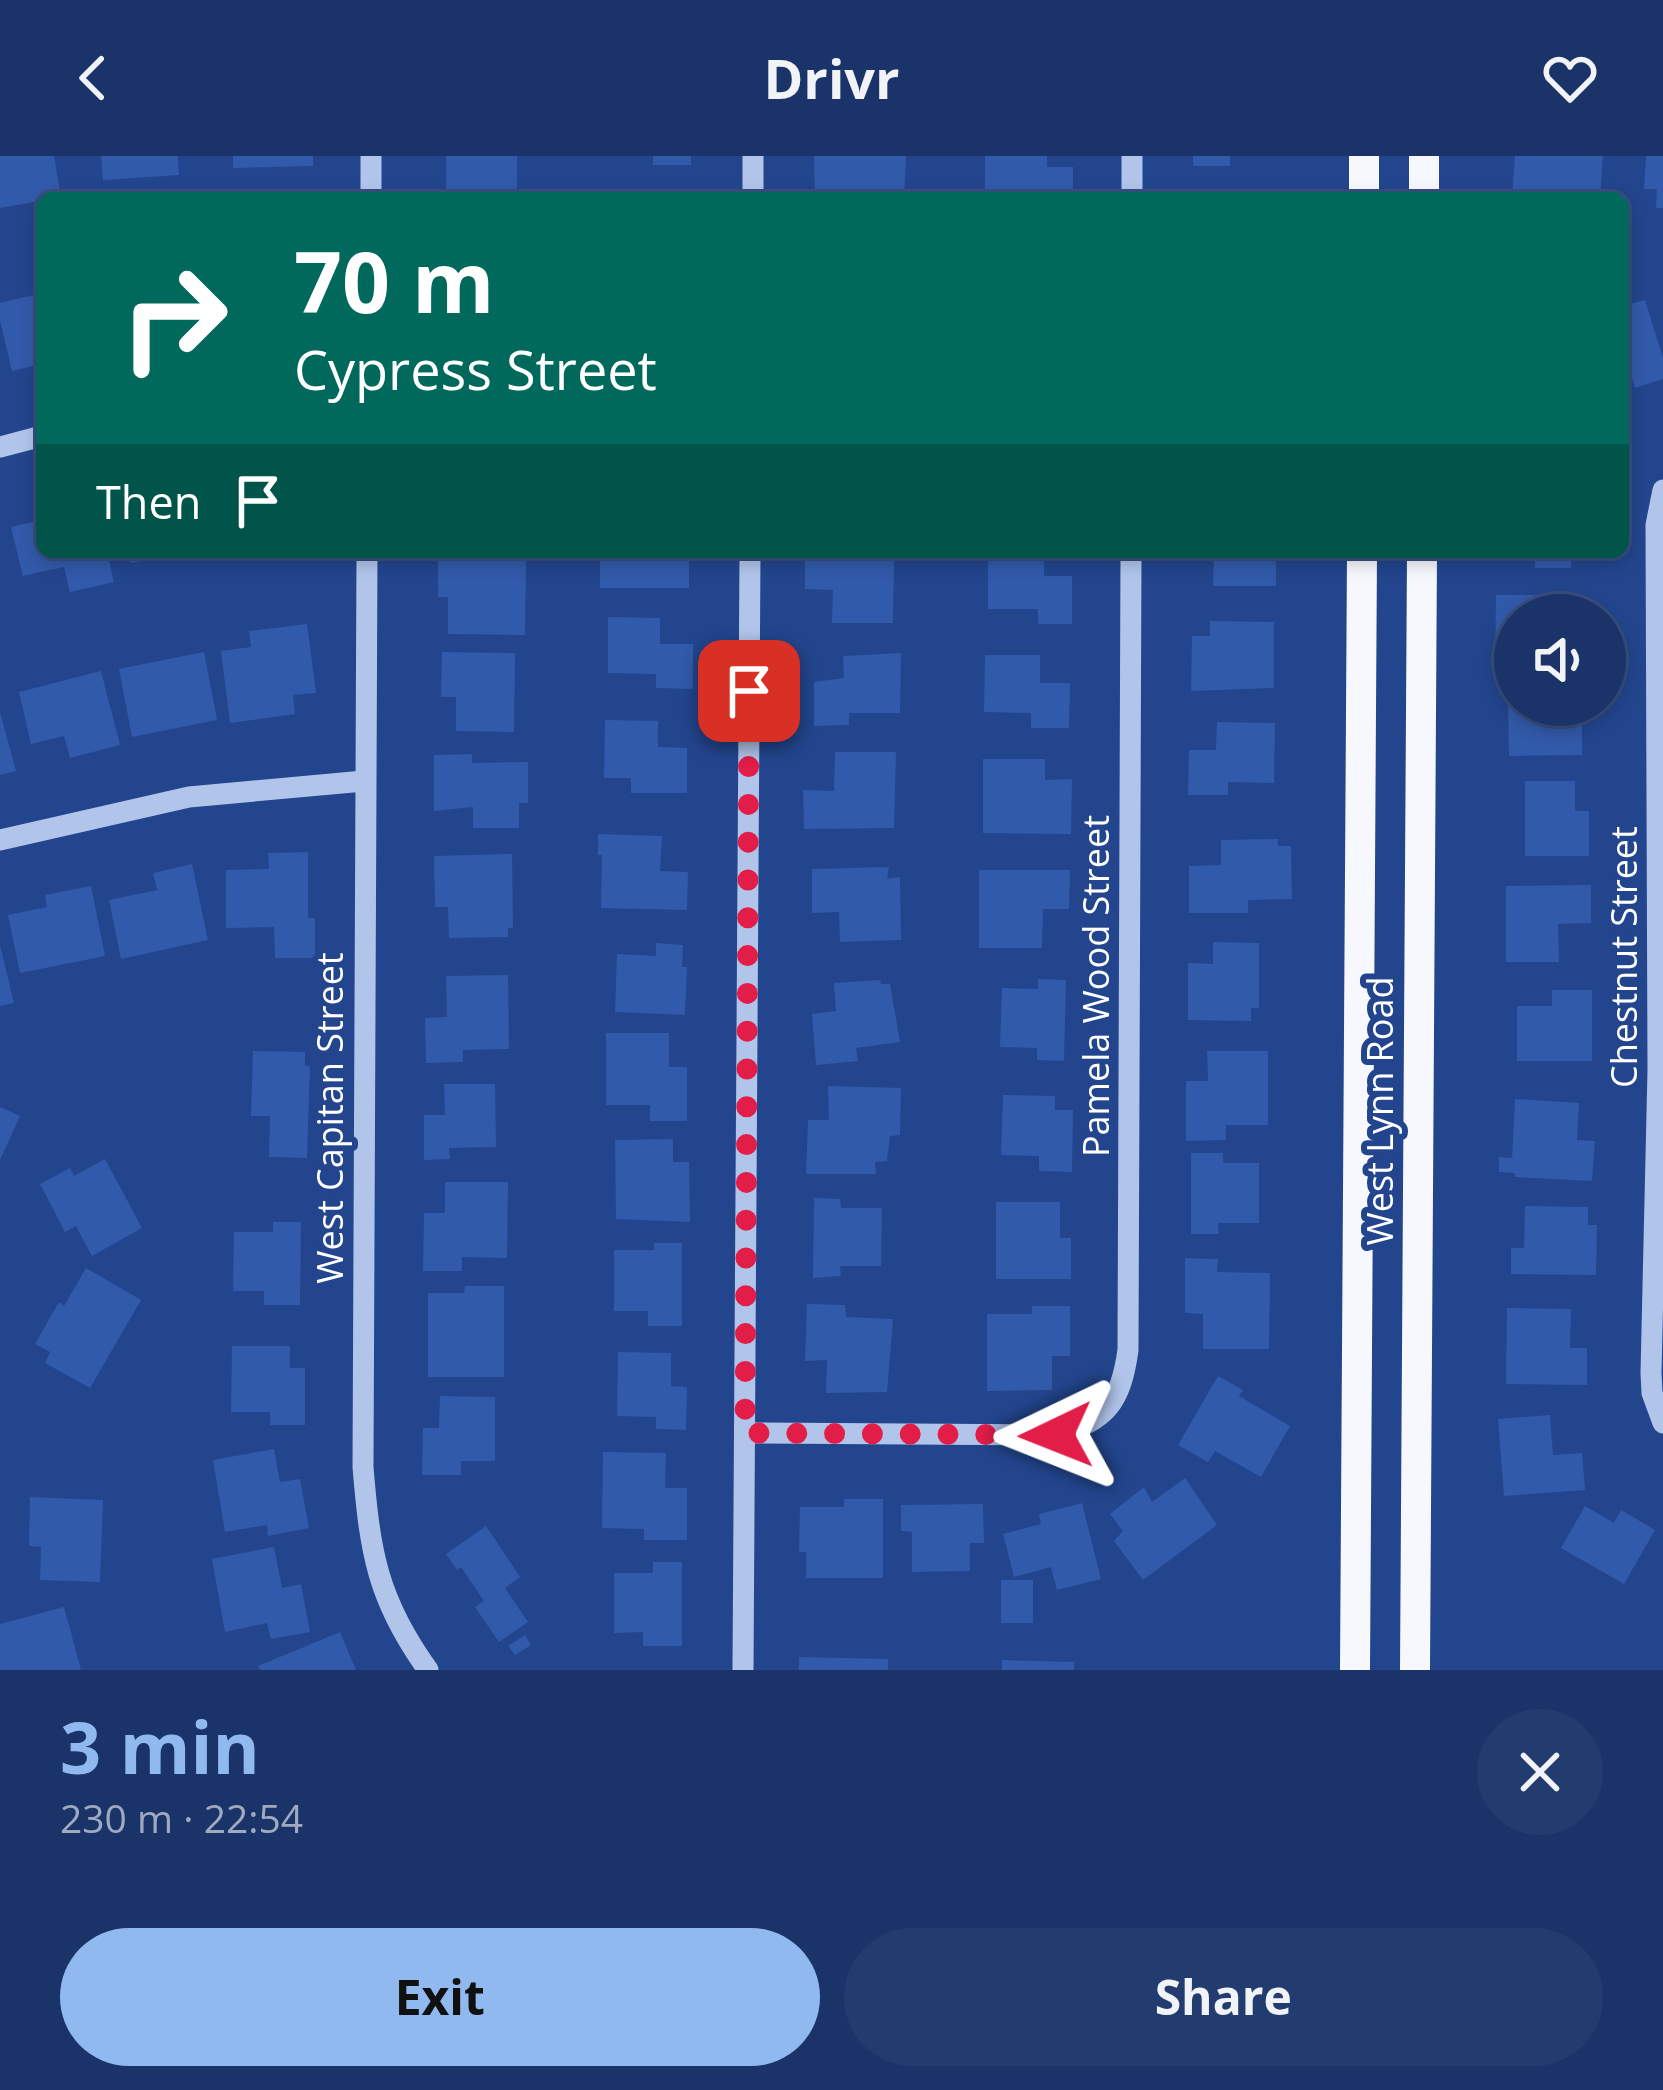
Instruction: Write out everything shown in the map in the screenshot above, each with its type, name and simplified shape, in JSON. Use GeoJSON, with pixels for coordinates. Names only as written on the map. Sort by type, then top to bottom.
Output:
{"type":"FeatureCollection","features":[{"type":"Feature","properties":{"kind":"main road"},"geometry":{"type":"LineString","coordinates":[[1364,156],[1364,192]]}},
{"type":"Feature","properties":{"kind":"main road"},"geometry":{"type":"LineString","coordinates":[[1424,156],[1424,192]]}},
{"type":"Feature","properties":{"kind":"main road","name":"West Lynn Road"},"geometry":{"type":"LineString","coordinates":[[1355,1670],[1362,558]]}},
{"type":"Feature","properties":{"kind":"main road","name":"West Lynn Road"},"geometry":{"type":"LineString","coordinates":[[1415,1670],[1422,558]]}},
{"type":"Feature","properties":{"kind":"street"},"geometry":{"type":"LineString","coordinates":[[371,156],[371,192]]}},
{"type":"Feature","properties":{"kind":"street"},"geometry":{"type":"LineString","coordinates":[[753,156],[753,192]]}},
{"type":"Feature","properties":{"kind":"street"},"geometry":{"type":"LineString","coordinates":[[1132,156],[1132,192]]}},
{"type":"Feature","properties":{"kind":"street"},"geometry":{"type":"LineString","coordinates":[[0,447],[36,438]]}},
{"type":"Feature","properties":{"kind":"street","name":"Chestnut Street"},"geometry":{"type":"LineString","coordinates":[[1663,490],[1656,525],[1661,1070],[1651,1373],[1652,1393],[1663,1423]]}},
{"type":"Feature","properties":{"kind":"street","name":"West Capitan Street"},"geometry":{"type":"LineString","coordinates":[[368,558],[363,1467],[368,1529],[381,1590],[428,1670]]}},
{"type":"Feature","properties":{"kind":"street"},"geometry":{"type":"LineString","coordinates":[[743,1670],[750,558]]}},
{"type":"Feature","properties":{"kind":"street","name":"Pamela Wood Street"},"geometry":{"type":"LineString","coordinates":[[745,1433],[1056,1435],[1080,1429],[1104,1413],[1124,1382],[1128,1350],[1131,558]]}},
{"type":"Feature","properties":{"kind":"street"},"geometry":{"type":"LineString","coordinates":[[0,840],[189,797],[364,781]]}},
{"type":"Feature","properties":{"kind":"building"},"geometry":{"type":"Polygon","coordinates":[[[0,156],[54,156],[60,192],[36,192],[36,202],[0,208],[0,156]]]}},
{"type":"Feature","properties":{"kind":"building"},"geometry":{"type":"Polygon","coordinates":[[[101,156],[178,156],[179,175],[103,180],[101,156]]]}},
{"type":"Feature","properties":{"kind":"building"},"geometry":{"type":"Polygon","coordinates":[[[233,156],[313,156],[313,166],[233,168],[233,156]]]}},
{"type":"Feature","properties":{"kind":"building"},"geometry":{"type":"Polygon","coordinates":[[[446,156],[517,156],[517,192],[446,192],[446,156]]]}},
{"type":"Feature","properties":{"kind":"building"},"geometry":{"type":"Polygon","coordinates":[[[653,156],[691,156],[691,165],[653,165],[653,156]]]}},
{"type":"Feature","properties":{"kind":"building"},"geometry":{"type":"Polygon","coordinates":[[[814,156],[906,156],[904,192],[815,192],[814,156]]]}},
{"type":"Feature","properties":{"kind":"building"},"geometry":{"type":"Polygon","coordinates":[[[985,156],[1047,156],[1047,167],[1073,167],[1073,192],[985,192],[985,156]]]}},
{"type":"Feature","properties":{"kind":"building"},"geometry":{"type":"Polygon","coordinates":[[[1193,156],[1230,156],[1230,166],[1193,166],[1193,156]]]}},
{"type":"Feature","properties":{"kind":"building"},"geometry":{"type":"Polygon","coordinates":[[[1515,156],[1603,156],[1600,192],[1512,192],[1515,156]]]}},
{"type":"Feature","properties":{"kind":"building"},"geometry":{"type":"Polygon","coordinates":[[[1646,156],[1663,156],[1663,208],[1656,208],[1657,189],[1644,189],[1646,156]]]}},
{"type":"Feature","properties":{"kind":"building"},"geometry":{"type":"Polygon","coordinates":[[[36,294],[36,365],[12,371],[0,303],[36,294]]]}},
{"type":"Feature","properties":{"kind":"building"},"geometry":{"type":"Polygon","coordinates":[[[1645,300],[1663,358],[1663,379],[1635,388],[1629,367],[1629,304],[1645,300]]]}},
{"type":"Feature","properties":{"kind":"building"},"geometry":{"type":"Polygon","coordinates":[[[36,521],[36,558],[108,558],[114,582],[70,592],[64,567],[23,576],[11,527],[36,521]]]}},
{"type":"Feature","properties":{"kind":"building"},"geometry":{"type":"Polygon","coordinates":[[[438,558],[526,558],[525,635],[448,634],[448,597],[438,597],[438,558]]]}},
{"type":"Feature","properties":{"kind":"building"},"geometry":{"type":"Polygon","coordinates":[[[600,558],[689,558],[689,588],[600,588],[600,558]]]}},
{"type":"Feature","properties":{"kind":"building"},"geometry":{"type":"Polygon","coordinates":[[[805,558],[894,558],[893,623],[832,623],[833,590],[805,589],[805,558]]]}},
{"type":"Feature","properties":{"kind":"building"},"geometry":{"type":"Polygon","coordinates":[[[988,558],[1044,558],[1044,576],[1072,576],[1072,624],[1038,624],[1038,609],[988,609],[988,558]]]}},
{"type":"Feature","properties":{"kind":"building"},"geometry":{"type":"Polygon","coordinates":[[[1214,558],[1276,558],[1276,586],[1213,586],[1214,558]]]}},
{"type":"Feature","properties":{"kind":"building"},"geometry":{"type":"Polygon","coordinates":[[[1535,558],[1571,558],[1571,568],[1535,568],[1535,558]]]}},
{"type":"Feature","properties":{"kind":"building"},"geometry":{"type":"Polygon","coordinates":[[[608,617],[660,618],[660,644],[693,644],[693,689],[656,688],[656,674],[608,673],[608,617]]]}},
{"type":"Feature","properties":{"kind":"building"},"geometry":{"type":"Polygon","coordinates":[[[1210,621],[1274,622],[1274,688],[1191,691],[1192,636],[1210,636],[1210,621]]]}},
{"type":"Feature","properties":{"kind":"building"},"geometry":{"type":"Polygon","coordinates":[[[307,624],[316,693],[293,695],[295,714],[230,723],[221,651],[251,647],[249,631],[307,624]]]}},
{"type":"Feature","properties":{"kind":"building"},"geometry":{"type":"Polygon","coordinates":[[[204,652],[217,720],[132,737],[119,669],[204,652]]]}},
{"type":"Feature","properties":{"kind":"building"},"geometry":{"type":"Polygon","coordinates":[[[442,652],[515,653],[514,732],[456,731],[456,697],[441,697],[442,652]]]}},
{"type":"Feature","properties":{"kind":"building"},"geometry":{"type":"Polygon","coordinates":[[[901,653],[900,713],[849,713],[849,725],[814,726],[814,682],[844,678],[843,656],[901,653]]]}},
{"type":"Feature","properties":{"kind":"building"},"geometry":{"type":"Polygon","coordinates":[[[985,655],[1040,655],[1040,683],[1070,683],[1069,728],[1031,728],[1031,713],[984,712],[985,655]]]}},
{"type":"Feature","properties":{"kind":"building"},"geometry":{"type":"Polygon","coordinates":[[[101,671],[120,745],[70,758],[64,736],[31,744],[19,692],[101,671]]]}},
{"type":"Feature","properties":{"kind":"building"},"geometry":{"type":"Polygon","coordinates":[[[0,712],[16,771],[0,775],[0,712]]]}},
{"type":"Feature","properties":{"kind":"building"},"geometry":{"type":"Polygon","coordinates":[[[605,720],[658,721],[658,747],[687,748],[687,793],[631,793],[631,778],[604,778],[605,720]]]}},
{"type":"Feature","properties":{"kind":"building"},"geometry":{"type":"Polygon","coordinates":[[[1217,722],[1275,723],[1274,783],[1228,782],[1228,795],[1188,795],[1189,750],[1216,750],[1217,722]]]}},
{"type":"Feature","properties":{"kind":"building"},"geometry":{"type":"Polygon","coordinates":[[[1508,726],[1582,726],[1582,755],[1509,756],[1508,726]]]}},
{"type":"Feature","properties":{"kind":"building"},"geometry":{"type":"Polygon","coordinates":[[[835,752],[896,752],[894,828],[804,829],[803,790],[834,791],[835,752]]]}},
{"type":"Feature","properties":{"kind":"building"},"geometry":{"type":"Polygon","coordinates":[[[472,754],[472,763],[528,762],[528,803],[519,803],[519,828],[473,828],[473,807],[434,811],[434,755],[472,754]]]}},
{"type":"Feature","properties":{"kind":"building"},"geometry":{"type":"Polygon","coordinates":[[[983,759],[1045,759],[1045,780],[1072,779],[1071,834],[983,833],[983,759]]]}},
{"type":"Feature","properties":{"kind":"building"},"geometry":{"type":"Polygon","coordinates":[[[1525,781],[1575,781],[1575,811],[1589,811],[1589,856],[1525,856],[1525,781]]]}},
{"type":"Feature","properties":{"kind":"building"},"geometry":{"type":"Polygon","coordinates":[[[598,834],[662,836],[660,871],[688,872],[687,910],[601,908],[598,834]]]}},
{"type":"Feature","properties":{"kind":"building"},"geometry":{"type":"Polygon","coordinates":[[[1278,839],[1278,846],[1291,846],[1292,899],[1248,900],[1248,913],[1189,913],[1189,866],[1221,865],[1221,840],[1278,839]]]}},
{"type":"Feature","properties":{"kind":"building"},"geometry":{"type":"Polygon","coordinates":[[[308,852],[308,918],[315,918],[315,958],[275,958],[274,927],[226,928],[226,870],[269,869],[268,853],[308,852]]]}},
{"type":"Feature","properties":{"kind":"building"},"geometry":{"type":"Polygon","coordinates":[[[512,854],[513,928],[508,928],[508,937],[449,938],[448,907],[435,907],[434,856],[512,854]]]}},
{"type":"Feature","properties":{"kind":"building"},"geometry":{"type":"Polygon","coordinates":[[[192,864],[208,940],[121,959],[109,900],[157,890],[153,873],[192,864]]]}},
{"type":"Feature","properties":{"kind":"building"},"geometry":{"type":"Polygon","coordinates":[[[889,867],[887,879],[900,877],[901,940],[840,942],[839,912],[812,913],[812,869],[889,867]]]}},
{"type":"Feature","properties":{"kind":"building"},"geometry":{"type":"Polygon","coordinates":[[[979,870],[1070,870],[1069,909],[1043,909],[1042,948],[979,948],[979,870]]]}},
{"type":"Feature","properties":{"kind":"building"},"geometry":{"type":"Polygon","coordinates":[[[1591,885],[1591,923],[1558,924],[1559,962],[1506,962],[1506,886],[1591,885]]]}},
{"type":"Feature","properties":{"kind":"building"},"geometry":{"type":"Polygon","coordinates":[[[91,886],[105,956],[20,973],[8,915],[47,907],[45,895],[91,886]]]}},
{"type":"Feature","properties":{"kind":"building"},"geometry":{"type":"Polygon","coordinates":[[[1213,942],[1259,943],[1259,1008],[1251,1008],[1251,1021],[1188,1020],[1188,963],[1213,964],[1213,942]]]}},
{"type":"Feature","properties":{"kind":"building"},"geometry":{"type":"Polygon","coordinates":[[[656,943],[683,945],[685,1015],[615,1012],[617,954],[656,956],[656,943]]]}},
{"type":"Feature","properties":{"kind":"building"},"geometry":{"type":"Polygon","coordinates":[[[0,945],[14,1003],[0,1006],[0,945]]]}},
{"type":"Feature","properties":{"kind":"building"},"geometry":{"type":"Polygon","coordinates":[[[508,975],[509,1049],[463,1050],[463,1062],[426,1063],[425,1018],[447,1017],[446,976],[508,975]]]}},
{"type":"Feature","properties":{"kind":"building"},"geometry":{"type":"Polygon","coordinates":[[[1038,979],[1066,980],[1064,1061],[1037,1060],[1037,1048],[1000,1047],[1002,988],[1038,989],[1038,979]]]}},
{"type":"Feature","properties":{"kind":"building"},"geometry":{"type":"Polygon","coordinates":[[[880,980],[890,984],[900,1042],[856,1048],[858,1061],[816,1065],[812,1014],[836,1011],[834,983],[880,980]]]}},
{"type":"Feature","properties":{"kind":"building"},"geometry":{"type":"Polygon","coordinates":[[[1552,990],[1592,990],[1592,1061],[1517,1061],[1517,1006],[1552,1006],[1552,990]]]}},
{"type":"Feature","properties":{"kind":"building"},"geometry":{"type":"Polygon","coordinates":[[[606,1033],[669,1033],[669,1067],[687,1067],[687,1121],[650,1121],[650,1105],[606,1105],[606,1033]]]}},
{"type":"Feature","properties":{"kind":"building"},"geometry":{"type":"Polygon","coordinates":[[[253,1051],[305,1052],[305,1066],[310,1066],[307,1158],[269,1157],[270,1116],[251,1116],[253,1051]]]}},
{"type":"Feature","properties":{"kind":"building"},"geometry":{"type":"Polygon","coordinates":[[[1207,1051],[1268,1051],[1268,1125],[1226,1125],[1226,1140],[1186,1141],[1186,1081],[1208,1081],[1207,1051]]]}},
{"type":"Feature","properties":{"kind":"building"},"geometry":{"type":"Polygon","coordinates":[[[444,1084],[495,1084],[496,1147],[449,1148],[450,1159],[424,1160],[424,1115],[445,1115],[444,1084]]]}},
{"type":"Feature","properties":{"kind":"building"},"geometry":{"type":"Polygon","coordinates":[[[828,1086],[901,1088],[900,1135],[890,1136],[887,1161],[875,1162],[876,1174],[806,1174],[808,1120],[829,1120],[828,1086]]]}},
{"type":"Feature","properties":{"kind":"building"},"geometry":{"type":"Polygon","coordinates":[[[1003,1095],[1055,1096],[1055,1110],[1073,1110],[1072,1172],[1039,1171],[1039,1156],[1001,1155],[1003,1095]]]}},
{"type":"Feature","properties":{"kind":"building"},"geometry":{"type":"Polygon","coordinates":[[[1515,1099],[1579,1103],[1577,1140],[1595,1141],[1592,1181],[1499,1172],[1499,1157],[1512,1158],[1515,1099]]]}},
{"type":"Feature","properties":{"kind":"building"},"geometry":{"type":"Polygon","coordinates":[[[0,1107],[20,1116],[0,1160],[0,1107]]]}},
{"type":"Feature","properties":{"kind":"building"},"geometry":{"type":"Polygon","coordinates":[[[673,1139],[673,1162],[689,1162],[690,1222],[616,1219],[615,1140],[673,1139]]]}},
{"type":"Feature","properties":{"kind":"building"},"geometry":{"type":"Polygon","coordinates":[[[1191,1153],[1223,1153],[1223,1163],[1259,1163],[1259,1223],[1218,1223],[1219,1234],[1191,1234],[1191,1153]]]}},
{"type":"Feature","properties":{"kind":"building"},"geometry":{"type":"Polygon","coordinates":[[[105,1159],[142,1228],[92,1256],[76,1226],[65,1232],[40,1184],[70,1168],[74,1176],[105,1159]]]}},
{"type":"Feature","properties":{"kind":"building"},"geometry":{"type":"Polygon","coordinates":[[[445,1182],[508,1182],[507,1258],[462,1257],[462,1271],[423,1271],[424,1213],[445,1213],[445,1182]]]}},
{"type":"Feature","properties":{"kind":"building"},"geometry":{"type":"Polygon","coordinates":[[[814,1198],[840,1199],[841,1208],[882,1208],[881,1266],[840,1266],[841,1276],[813,1278],[814,1198]]]}},
{"type":"Feature","properties":{"kind":"building"},"geometry":{"type":"Polygon","coordinates":[[[996,1202],[1060,1202],[1060,1238],[1071,1238],[1071,1279],[996,1279],[996,1202]]]}},
{"type":"Feature","properties":{"kind":"building"},"geometry":{"type":"Polygon","coordinates":[[[1525,1206],[1588,1207],[1588,1225],[1597,1225],[1596,1275],[1511,1274],[1511,1248],[1524,1248],[1525,1206]]]}},
{"type":"Feature","properties":{"kind":"building"},"geometry":{"type":"Polygon","coordinates":[[[273,1222],[301,1222],[300,1305],[264,1305],[264,1291],[233,1291],[234,1232],[273,1232],[273,1222]]]}},
{"type":"Feature","properties":{"kind":"building"},"geometry":{"type":"Polygon","coordinates":[[[654,1243],[682,1243],[682,1326],[648,1326],[648,1311],[614,1311],[614,1250],[654,1250],[654,1243]]]}},
{"type":"Feature","properties":{"kind":"building"},"geometry":{"type":"Polygon","coordinates":[[[1185,1258],[1218,1259],[1217,1272],[1270,1273],[1269,1349],[1203,1349],[1203,1314],[1185,1313],[1185,1258]]]}},
{"type":"Feature","properties":{"kind":"building"},"geometry":{"type":"Polygon","coordinates":[[[86,1268],[141,1300],[90,1388],[45,1363],[50,1352],[35,1344],[86,1268]]]}},
{"type":"Feature","properties":{"kind":"building"},"geometry":{"type":"Polygon","coordinates":[[[465,1286],[504,1286],[504,1377],[428,1377],[428,1293],[464,1293],[465,1286]]]}},
{"type":"Feature","properties":{"kind":"building"},"geometry":{"type":"Polygon","coordinates":[[[807,1304],[845,1305],[846,1317],[893,1319],[887,1392],[826,1393],[827,1360],[805,1361],[807,1304]]]}},
{"type":"Feature","properties":{"kind":"building"},"geometry":{"type":"Polygon","coordinates":[[[1032,1306],[1070,1306],[1070,1356],[1052,1356],[1052,1390],[987,1391],[987,1314],[1032,1314],[1032,1306]]]}},
{"type":"Feature","properties":{"kind":"building"},"geometry":{"type":"Polygon","coordinates":[[[1507,1308],[1571,1309],[1570,1348],[1587,1348],[1587,1385],[1506,1384],[1507,1308]]]}},
{"type":"Feature","properties":{"kind":"building"},"geometry":{"type":"Polygon","coordinates":[[[232,1346],[290,1346],[290,1368],[305,1368],[305,1425],[270,1425],[270,1412],[231,1412],[232,1346]]]}},
{"type":"Feature","properties":{"kind":"building"},"geometry":{"type":"Polygon","coordinates":[[[618,1352],[671,1353],[671,1386],[687,1387],[686,1430],[656,1429],[656,1417],[617,1416],[618,1352]]]}},
{"type":"Feature","properties":{"kind":"building"},"geometry":{"type":"Polygon","coordinates":[[[1218,1376],[1243,1390],[1239,1396],[1290,1426],[1261,1477],[1215,1451],[1208,1462],[1178,1445],[1218,1376]]]}},
{"type":"Feature","properties":{"kind":"building"},"geometry":{"type":"Polygon","coordinates":[[[440,1396],[495,1397],[495,1461],[461,1461],[461,1475],[422,1475],[423,1428],[439,1428],[440,1396]]]}},
{"type":"Feature","properties":{"kind":"building"},"geometry":{"type":"Polygon","coordinates":[[[1550,1415],[1553,1455],[1582,1453],[1585,1490],[1504,1496],[1498,1419],[1550,1415]]]}},
{"type":"Feature","properties":{"kind":"building"},"geometry":{"type":"Polygon","coordinates":[[[274,1449],[280,1482],[300,1479],[309,1528],[268,1536],[267,1525],[225,1532],[213,1460],[274,1449]]]}},
{"type":"Feature","properties":{"kind":"building"},"geometry":{"type":"Polygon","coordinates":[[[603,1452],[666,1453],[665,1488],[687,1488],[687,1540],[644,1540],[644,1529],[602,1528],[603,1452]]]}},
{"type":"Feature","properties":{"kind":"building"},"geometry":{"type":"Polygon","coordinates":[[[1185,1478],[1217,1525],[1143,1580],[1114,1541],[1123,1531],[1110,1514],[1144,1487],[1152,1502],[1185,1478]]]}},
{"type":"Feature","properties":{"kind":"building"},"geometry":{"type":"Polygon","coordinates":[[[30,1497],[103,1500],[100,1582],[40,1580],[41,1547],[29,1546],[30,1497]]]}},
{"type":"Feature","properties":{"kind":"building"},"geometry":{"type":"Polygon","coordinates":[[[844,1499],[883,1499],[883,1578],[806,1578],[806,1552],[799,1552],[800,1507],[844,1507],[844,1499]]]}},
{"type":"Feature","properties":{"kind":"building"},"geometry":{"type":"Polygon","coordinates":[[[1082,1503],[1101,1579],[1057,1590],[1051,1567],[1014,1577],[1003,1534],[1041,1524],[1039,1514],[1082,1503]]]}},
{"type":"Feature","properties":{"kind":"building"},"geometry":{"type":"Polygon","coordinates":[[[983,1504],[984,1543],[970,1543],[970,1571],[912,1572],[912,1532],[901,1531],[901,1505],[983,1504]]]}},
{"type":"Feature","properties":{"kind":"building"},"geometry":{"type":"Polygon","coordinates":[[[1585,1506],[1614,1523],[1621,1510],[1655,1530],[1624,1584],[1561,1548],[1585,1506]]]}},
{"type":"Feature","properties":{"kind":"building"},"geometry":{"type":"Polygon","coordinates":[[[486,1526],[520,1577],[505,1588],[528,1622],[499,1642],[475,1607],[484,1601],[446,1554],[486,1526]]]}},
{"type":"Feature","properties":{"kind":"building"},"geometry":{"type":"Polygon","coordinates":[[[274,1547],[282,1588],[301,1584],[310,1632],[271,1639],[267,1623],[225,1632],[212,1559],[274,1547]]]}},
{"type":"Feature","properties":{"kind":"building"},"geometry":{"type":"Polygon","coordinates":[[[653,1562],[682,1562],[682,1646],[643,1646],[643,1632],[614,1633],[614,1573],[653,1573],[653,1562]]]}},
{"type":"Feature","properties":{"kind":"building"},"geometry":{"type":"Polygon","coordinates":[[[1001,1580],[1033,1580],[1033,1623],[1001,1623],[1001,1580]]]}},
{"type":"Feature","properties":{"kind":"building"},"geometry":{"type":"Polygon","coordinates":[[[64,1607],[81,1670],[0,1670],[0,1624],[64,1607]]]}},
{"type":"Feature","properties":{"kind":"building"},"geometry":{"type":"Polygon","coordinates":[[[340,1632],[356,1670],[260,1670],[258,1666],[340,1632]]]}},
{"type":"Feature","properties":{"kind":"building"},"geometry":{"type":"Polygon","coordinates":[[[525,1635],[531,1645],[515,1655],[508,1646],[525,1635]]]}},
{"type":"Feature","properties":{"kind":"building"},"geometry":{"type":"Polygon","coordinates":[[[799,1657],[888,1659],[888,1670],[799,1670],[799,1657]]]}},
{"type":"Feature","properties":{"kind":"building"},"geometry":{"type":"Polygon","coordinates":[[[1002,1660],[1074,1662],[1074,1670],[1002,1670],[1002,1660]]]}},
{"type":"Feature","properties":{"kind":"route"},"geometry":{"type":"LineString","coordinates":[[749,691],[745,1433],[1056,1435]]}}]}
